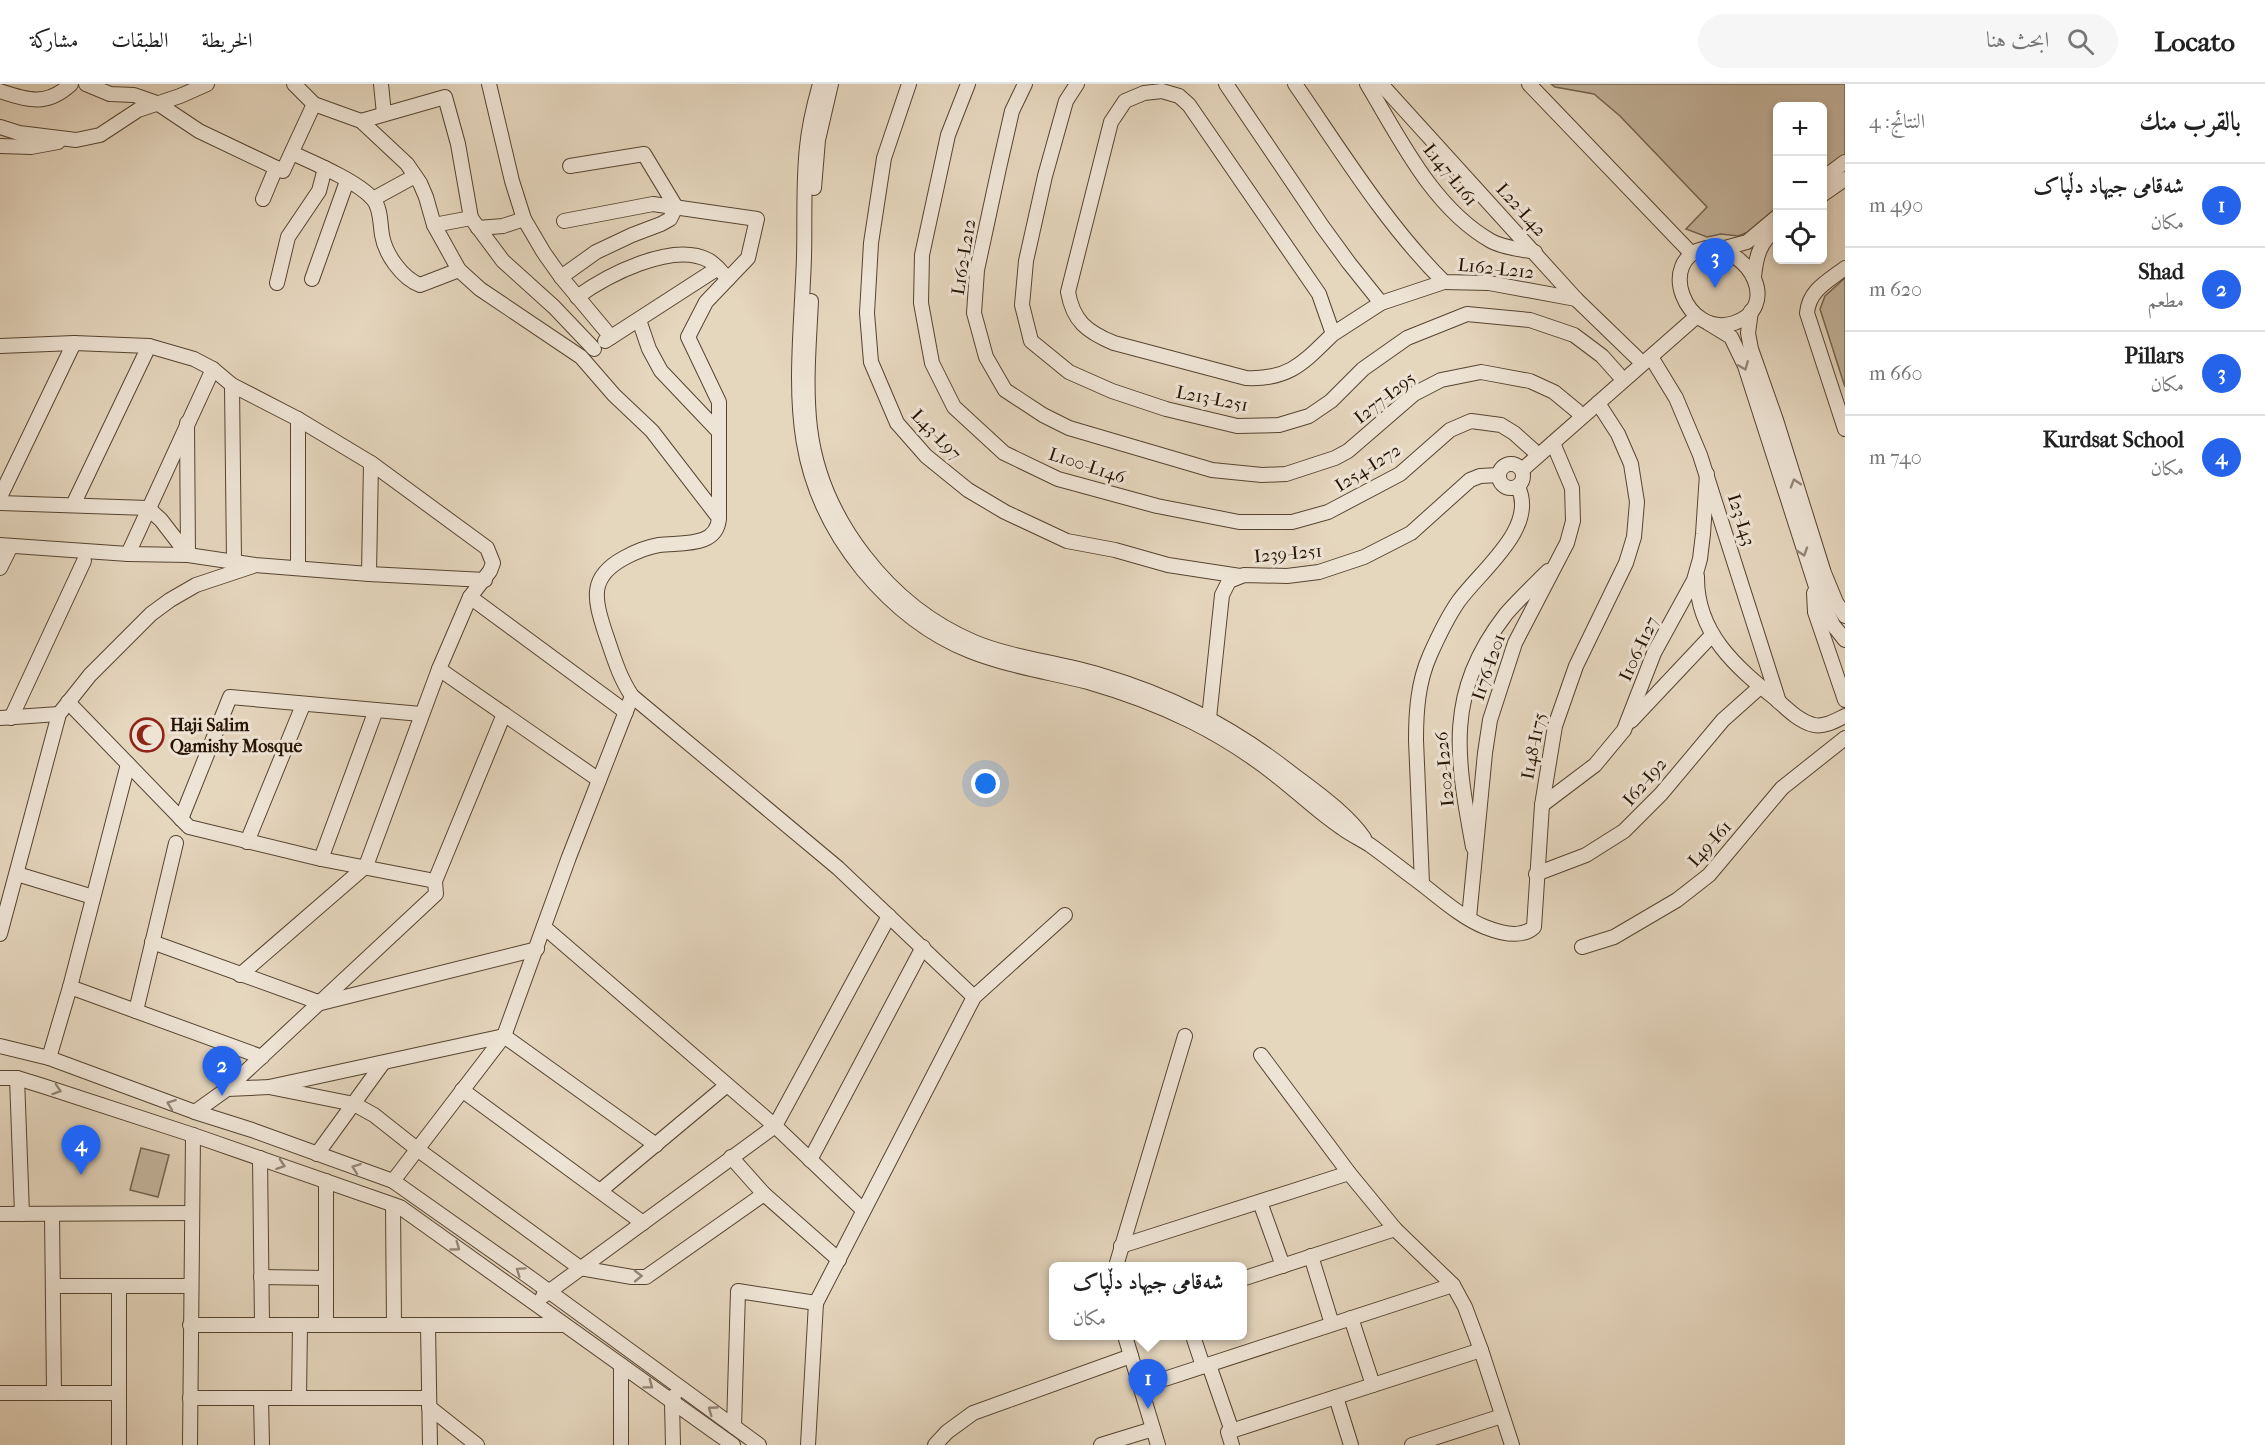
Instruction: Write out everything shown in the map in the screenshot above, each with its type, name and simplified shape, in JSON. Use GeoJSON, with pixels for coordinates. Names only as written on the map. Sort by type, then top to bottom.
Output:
{"type":"FeatureCollection","features":[{"type":"Feature","properties":{"kind":"street"},"geometry":{"type":"LineString","coordinates":[[0,90],[44,100],[54,98],[71,84]]}},
{"type":"Feature","properties":{"kind":"street"},"geometry":{"type":"LineString","coordinates":[[86,84],[110,94],[134,95],[157,103],[200,131],[283,171],[314,104]]}},
{"type":"Feature","properties":{"kind":"street"},"geometry":{"type":"LineString","coordinates":[[0,146],[32,147],[100,135],[138,110],[207,84]]}},
{"type":"Feature","properties":{"kind":"street"},"geometry":{"type":"LineString","coordinates":[[294,84],[314,104],[361,121],[407,164],[426,197],[434,225],[459,270],[480,288],[581,357],[614,395],[652,431],[719,518]]}},
{"type":"Feature","properties":{"kind":"street"},"geometry":{"type":"LineString","coordinates":[[381,84],[384,114]]}},
{"type":"Feature","properties":{"kind":"street"},"geometry":{"type":"LineString","coordinates":[[489,84],[512,181],[524,219],[561,277],[611,337]]}},
{"type":"Feature","properties":{"kind":"street"},"geometry":{"type":"LineString","coordinates":[[804,340],[807,147],[820,84]]}},
{"type":"Feature","properties":{"kind":"street"},"geometry":{"type":"LineString","coordinates":[[804,340],[818,140],[831,84]]}},
{"type":"Feature","properties":{"kind":"street","name":"L43-L97"},"geometry":{"type":"LineString","coordinates":[[909,84],[884,158],[871,243],[867,313],[871,362],[897,423],[926,456],[968,490],[1005,512],[1067,541],[1115,550],[1168,565],[1240,576]]}},
{"type":"Feature","properties":{"kind":"street","name":"L100-L146"},"geometry":{"type":"LineString","coordinates":[[968,84],[948,135],[922,255],[921,303],[932,363],[954,406],[1004,453],[1058,478],[1157,506],[1239,522]]}},
{"type":"Feature","properties":{"kind":"street","name":"L162-L212"},"geometry":{"type":"LineString","coordinates":[[1025,84],[1012,111],[977,270],[974,314],[986,357],[1005,390],[1043,416],[1069,428],[1212,470]]}},
{"type":"Feature","properties":{"kind":"street","name":"L213-L251"},"geometry":{"type":"LineString","coordinates":[[1077,84],[1066,101],[1045,176],[1026,261],[1022,305],[1031,341],[1069,372],[1112,391],[1166,409],[1237,426],[1279,425],[1310,416],[1331,401],[1363,369],[1407,338],[1467,314],[1530,320],[1574,335],[1602,356],[1618,374]]}},
{"type":"Feature","properties":{"kind":"street"},"geometry":{"type":"LineString","coordinates":[[1226,84],[1322,226],[1381,303]]}},
{"type":"Feature","properties":{"kind":"street","name":"L162-L212"},"geometry":{"type":"LineString","coordinates":[[1296,84],[1374,200],[1416,254],[1444,282],[1489,283],[1576,299]]}},
{"type":"Feature","properties":{"kind":"street","name":"L147-L161"},"geometry":{"type":"LineString","coordinates":[[1367,84],[1428,182],[1459,218],[1492,242],[1535,252]]}},
{"type":"Feature","properties":{"kind":"street","name":"L22-L42"},"geometry":{"type":"LineString","coordinates":[[1381,84],[1576,299],[1636,358]]}},
{"type":"Feature","properties":{"kind":"street"},"geometry":{"type":"LineString","coordinates":[[1529,84],[1692,254]]}},
{"type":"Feature","properties":{"kind":"street"},"geometry":{"type":"LineString","coordinates":[[1333,334],[1319,294],[1189,105],[1179,96],[1162,92],[1144,93],[1125,101],[1111,122],[1068,292],[1071,310],[1093,334],[1114,343],[1246,378],[1262,379],[1278,376],[1299,367],[1333,334],[1381,303],[1444,282]]}},
{"type":"Feature","properties":{"kind":"street"},"geometry":{"type":"LineString","coordinates":[[361,121],[445,97],[458,144],[474,223],[503,261],[554,307],[594,349]]}},
{"type":"Feature","properties":{"kind":"street"},"geometry":{"type":"LineString","coordinates":[[0,127],[20,133],[76,140]]}},
{"type":"Feature","properties":{"kind":"street"},"geometry":{"type":"LineString","coordinates":[[292,153],[347,180],[373,199],[377,206],[382,238],[387,251],[409,280],[420,285],[459,270]]}},
{"type":"Feature","properties":{"kind":"street"},"geometry":{"type":"LineString","coordinates":[[570,166],[644,154],[676,207]]}},
{"type":"Feature","properties":{"kind":"street"},"geometry":{"type":"LineString","coordinates":[[1827,175],[1845,162]]}},
{"type":"Feature","properties":{"kind":"street"},"geometry":{"type":"LineString","coordinates":[[263,200],[276,168]]}},
{"type":"Feature","properties":{"kind":"street"},"geometry":{"type":"LineString","coordinates":[[277,283],[288,237],[319,191],[325,168]]}},
{"type":"Feature","properties":{"kind":"street"},"geometry":{"type":"LineString","coordinates":[[373,199],[415,176]]}},
{"type":"Feature","properties":{"kind":"street"},"geometry":{"type":"LineString","coordinates":[[1827,192],[1845,179]]}},
{"type":"Feature","properties":{"kind":"street"},"geometry":{"type":"LineString","coordinates":[[312,279],[347,180]]}},
{"type":"Feature","properties":{"kind":"street"},"geometry":{"type":"LineString","coordinates":[[564,221],[663,204],[757,219],[748,258],[706,302],[688,337],[720,402],[719,526],[710,537],[692,542],[657,545],[616,562],[600,578],[597,596],[600,615],[620,676],[632,696],[838,868],[974,997]]}},
{"type":"Feature","properties":{"kind":"street"},"geometry":{"type":"LineString","coordinates":[[561,277],[596,252],[661,224],[669,219],[676,207]]}},
{"type":"Feature","properties":{"kind":"street"},"geometry":{"type":"LineString","coordinates":[[434,225],[474,223],[503,226],[524,219]]}},
{"type":"Feature","properties":{"kind":"street"},"geometry":{"type":"LineString","coordinates":[[1773,220],[1747,242],[1736,247],[1706,248],[1692,254],[1683,264],[1680,279],[1683,298],[1699,316],[1731,337],[1744,366],[1813,581],[1833,625],[1845,640]]}},
{"type":"Feature","properties":{"kind":"street"},"geometry":{"type":"LineString","coordinates":[[1754,277],[1758,250],[1773,232]]}},
{"type":"Feature","properties":{"kind":"street"},"geometry":{"type":"LineString","coordinates":[[1720,249],[1738,257],[1749,267],[1754,277],[1757,294],[1751,311],[1748,333],[1751,350],[1776,420],[1824,573],[1836,602],[1845,616]]}},
{"type":"Feature","properties":{"kind":"street"},"geometry":{"type":"LineString","coordinates":[[577,297],[603,280],[655,259],[700,256],[713,263],[728,279]]}},
{"type":"Feature","properties":{"kind":"street"},"geometry":{"type":"LineString","coordinates":[[581,357],[718,268]]}},
{"type":"Feature","properties":{"kind":"street"},"geometry":{"type":"LineString","coordinates":[[1845,268],[1814,292],[1809,301],[1807,313],[1845,429]]}},
{"type":"Feature","properties":{"kind":"street"},"geometry":{"type":"LineString","coordinates":[[1699,316],[1723,325],[1736,323],[1751,311]]}},
{"type":"Feature","properties":{"kind":"street"},"geometry":{"type":"LineString","coordinates":[[1519,468],[1553,443],[1699,316]]}},
{"type":"Feature","properties":{"kind":"street"},"geometry":{"type":"LineString","coordinates":[[1519,468],[1533,450],[1636,358],[1699,316]]}},
{"type":"Feature","properties":{"kind":"street"},"geometry":{"type":"LineString","coordinates":[[639,320],[649,349],[661,371],[719,432]]}},
{"type":"Feature","properties":{"kind":"street","name":"I148-I175"},"geometry":{"type":"LineString","coordinates":[[804,340],[810,429],[825,486],[847,531],[870,562],[893,587],[929,617],[975,642],[1115,679],[1254,745],[1346,818],[1369,845],[1469,918],[1484,927],[1514,934],[1531,930],[1535,921],[1536,874],[1542,805],[1550,751],[1562,702],[1584,648],[1626,563],[1634,537],[1637,502],[1631,464],[1618,434],[1598,403]]}},
{"type":"Feature","properties":{"kind":"street"},"geometry":{"type":"LineString","coordinates":[[0,497],[74,343]]}},
{"type":"Feature","properties":{"kind":"street"},"geometry":{"type":"LineString","coordinates":[[0,346],[74,343],[149,346],[194,359],[213,369],[232,384],[298,419],[371,463],[487,548],[492,563],[485,580],[470,597],[439,669],[366,866],[240,975]]}},
{"type":"Feature","properties":{"kind":"street"},"geometry":{"type":"LineString","coordinates":[[73,505],[149,346]]}},
{"type":"Feature","properties":{"kind":"street","name":"I23-I43"},"geometry":{"type":"LineString","coordinates":[[1651,357],[1676,398],[1691,430],[1779,702]]}},
{"type":"Feature","properties":{"kind":"street"},"geometry":{"type":"LineString","coordinates":[[128,554],[213,369]]}},
{"type":"Feature","properties":{"kind":"street","name":"I277-I295"},"geometry":{"type":"LineString","coordinates":[[1212,470],[1262,475],[1286,474],[1335,458],[1348,451],[1414,394],[1441,380],[1481,372],[1530,381],[1554,392],[1576,411]]}},
{"type":"Feature","properties":{"kind":"street"},"geometry":{"type":"LineString","coordinates":[[232,384],[234,561]]}},
{"type":"Feature","properties":{"kind":"street"},"geometry":{"type":"LineString","coordinates":[[298,419],[298,568]]}},
{"type":"Feature","properties":{"kind":"street","name":"I254-I272"},"geometry":{"type":"LineString","coordinates":[[1239,522],[1292,522],[1328,512],[1400,474],[1450,430],[1471,421],[1501,425],[1533,450]]}},
{"type":"Feature","properties":{"kind":"street"},"geometry":{"type":"LineString","coordinates":[[187,423],[188,555]]}},
{"type":"Feature","properties":{"kind":"street","name":"I176-I201"},"geometry":{"type":"LineString","coordinates":[[1469,918],[1490,720],[1515,643],[1570,534],[1574,502],[1570,480],[1553,443]]}},
{"type":"Feature","properties":{"kind":"street"},"geometry":{"type":"LineString","coordinates":[[369,574],[371,463]]}},
{"type":"Feature","properties":{"kind":"street"},"geometry":{"type":"LineString","coordinates":[[1511,464],[1519,468],[1523,481],[1518,487],[1505,488],[1498,475],[1504,466],[1511,464]]}},
{"type":"Feature","properties":{"kind":"street","name":"I106-I127"},"geometry":{"type":"LineString","coordinates":[[1542,805],[1595,765],[1624,730],[1654,652],[1687,593],[1697,568],[1703,534],[1707,474]]}},
{"type":"Feature","properties":{"kind":"street","name":"I239-I251"},"geometry":{"type":"LineString","coordinates":[[1206,722],[1222,595],[1226,583],[1240,576],[1304,574],[1364,557],[1411,532],[1473,478],[1482,475],[1498,475]]}},
{"type":"Feature","properties":{"kind":"street"},"geometry":{"type":"LineString","coordinates":[[1422,883],[1416,740],[1421,681],[1430,655],[1456,604],[1505,545],[1518,525],[1523,504],[1518,487]]}},
{"type":"Feature","properties":{"kind":"street"},"geometry":{"type":"LineString","coordinates":[[0,503],[148,508],[176,538],[188,555]]}},
{"type":"Feature","properties":{"kind":"street"},"geometry":{"type":"LineString","coordinates":[[0,568],[5,546],[128,554],[188,555],[255,565],[485,580]]}},
{"type":"Feature","properties":{"kind":"street"},"geometry":{"type":"LineString","coordinates":[[5,718],[84,561]]}},
{"type":"Feature","properties":{"kind":"street","name":"I202-I226"},"geometry":{"type":"LineString","coordinates":[[1476,862],[1461,775],[1459,732],[1463,699],[1473,670],[1498,626],[1517,602],[1558,561]]}},
{"type":"Feature","properties":{"kind":"street"},"geometry":{"type":"LineString","coordinates":[[0,934],[59,714],[90,675],[134,629],[170,600],[196,585],[255,565]]}},
{"type":"Feature","properties":{"kind":"street"},"geometry":{"type":"LineString","coordinates":[[1697,568],[1698,597],[1712,635],[1729,659],[1799,718],[1812,724],[1826,724],[1845,716]]}},
{"type":"Feature","properties":{"kind":"street"},"geometry":{"type":"LineString","coordinates":[[1813,581],[1815,612],[1845,700]]}},
{"type":"Feature","properties":{"kind":"street"},"geometry":{"type":"LineString","coordinates":[[470,597],[626,712]]}},
{"type":"Feature","properties":{"kind":"street"},"geometry":{"type":"LineString","coordinates":[[1624,730],[1712,635]]}},
{"type":"Feature","properties":{"kind":"street"},"geometry":{"type":"LineString","coordinates":[[439,669],[599,780]]}},
{"type":"Feature","properties":{"kind":"street","name":"I62-I92"},"geometry":{"type":"LineString","coordinates":[[1536,874],[1586,855],[1624,831],[1654,801],[1723,720],[1760,687]]}},
{"type":"Feature","properties":{"kind":"street"},"geometry":{"type":"LineString","coordinates":[[393,1181],[504,1036],[632,696]]}},
{"type":"Feature","properties":{"kind":"street"},"geometry":{"type":"LineString","coordinates":[[181,819],[230,697],[421,714]]}},
{"type":"Feature","properties":{"kind":"street"},"geometry":{"type":"LineString","coordinates":[[68,702],[189,827],[321,859],[435,881]]}},
{"type":"Feature","properties":{"kind":"street"},"geometry":{"type":"LineString","coordinates":[[247,842],[303,705]]}},
{"type":"Feature","properties":{"kind":"street"},"geometry":{"type":"LineString","coordinates":[[321,859],[376,710]]}},
{"type":"Feature","properties":{"kind":"street"},"geometry":{"type":"LineString","coordinates":[[5,718],[59,714]]}},
{"type":"Feature","properties":{"kind":"street"},"geometry":{"type":"LineString","coordinates":[[195,1112],[228,1089],[436,894],[435,881],[504,714]]}},
{"type":"Feature","properties":{"kind":"street","name":"I49-I61"},"geometry":{"type":"LineString","coordinates":[[1582,947],[1614,938],[1693,888],[1709,875],[1782,788],[1845,738]]}},
{"type":"Feature","properties":{"kind":"street"},"geometry":{"type":"LineString","coordinates":[[49,1058],[70,987],[128,764]]}},
{"type":"Feature","properties":{"kind":"street"},"geometry":{"type":"LineString","coordinates":[[136,1011],[176,843]]}},
{"type":"Feature","properties":{"kind":"street"},"geometry":{"type":"LineString","coordinates":[[17,874],[93,897]]}},
{"type":"Feature","properties":{"kind":"street"},"geometry":{"type":"LineString","coordinates":[[808,1445],[816,1303],[974,997],[1065,915]]}},
{"type":"Feature","properties":{"kind":"street"},"geometry":{"type":"LineString","coordinates":[[535,1304],[580,1268],[775,1126],[889,916]]}},
{"type":"Feature","properties":{"kind":"street"},"geometry":{"type":"LineString","coordinates":[[544,927],[775,1126],[863,1210]]}},
{"type":"Feature","properties":{"kind":"street"},"geometry":{"type":"LineString","coordinates":[[152,942],[321,1003],[537,949]]}},
{"type":"Feature","properties":{"kind":"street"},"geometry":{"type":"LineString","coordinates":[[810,1160],[923,947]]}},
{"type":"Feature","properties":{"kind":"street"},"geometry":{"type":"LineString","coordinates":[[70,987],[262,1057]]}},
{"type":"Feature","properties":{"kind":"street"},"geometry":{"type":"LineString","coordinates":[[228,1089],[268,1087],[504,1036],[656,1145]]}},
{"type":"Feature","properties":{"kind":"street"},"geometry":{"type":"LineString","coordinates":[[1117,1262],[1185,1036]]}},
{"type":"Feature","properties":{"kind":"street"},"geometry":{"type":"LineString","coordinates":[[0,1046],[49,1058],[393,1181],[759,1445]]}},
{"type":"Feature","properties":{"kind":"street"},"geometry":{"type":"LineString","coordinates":[[1261,1055],[1349,1173],[1395,1229],[1453,1285],[1465,1307],[1481,1350],[1512,1445]]}},
{"type":"Feature","properties":{"kind":"street"},"geometry":{"type":"LineString","coordinates":[[317,1154],[383,1063]]}},
{"type":"Feature","properties":{"kind":"street"},"geometry":{"type":"LineString","coordinates":[[0,1078],[17,1078],[193,1135],[400,1207],[734,1445]]}},
{"type":"Feature","properties":{"kind":"street"},"geometry":{"type":"LineString","coordinates":[[17,1078],[22,1214]]}},
{"type":"Feature","properties":{"kind":"street"},"geometry":{"type":"LineString","coordinates":[[600,1191],[727,1085]]}},
{"type":"Feature","properties":{"kind":"street"},"geometry":{"type":"LineString","coordinates":[[268,1087],[354,1104],[374,1115],[580,1268],[632,1277],[646,1277],[764,1194]]}},
{"type":"Feature","properties":{"kind":"street"},"geometry":{"type":"LineString","coordinates":[[462,1090],[643,1223]]}},
{"type":"Feature","properties":{"kind":"street"},"geometry":{"type":"LineString","coordinates":[[245,1153],[252,1130]]}},
{"type":"Feature","properties":{"kind":"street"},"geometry":{"type":"LineString","coordinates":[[190,1445],[193,1135]]}},
{"type":"Feature","properties":{"kind":"street"},"geometry":{"type":"LineString","coordinates":[[731,1157],[764,1194],[838,1260]]}},
{"type":"Feature","properties":{"kind":"street"},"geometry":{"type":"LineString","coordinates":[[260,1158],[262,1325]]}},
{"type":"Feature","properties":{"kind":"street"},"geometry":{"type":"LineString","coordinates":[[1121,1246],[1349,1173]]}},
{"type":"Feature","properties":{"kind":"street"},"geometry":{"type":"LineString","coordinates":[[326,1181],[326,1325]]}},
{"type":"Feature","properties":{"kind":"street"},"geometry":{"type":"LineString","coordinates":[[1260,1202],[1283,1266]]}},
{"type":"Feature","properties":{"kind":"street"},"geometry":{"type":"LineString","coordinates":[[393,1205],[394,1325]]}},
{"type":"Feature","properties":{"kind":"street"},"geometry":{"type":"LineString","coordinates":[[0,1214],[192,1213]]}},
{"type":"Feature","properties":{"kind":"street"},"geometry":{"type":"LineString","coordinates":[[52,1214],[54,1393]]}},
{"type":"Feature","properties":{"kind":"street"},"geometry":{"type":"LineString","coordinates":[[1247,1277],[1395,1229]]}},
{"type":"Feature","properties":{"kind":"street"},"geometry":{"type":"LineString","coordinates":[[1311,1256],[1332,1324]]}},
{"type":"Feature","properties":{"kind":"street"},"geometry":{"type":"LineString","coordinates":[[261,1277],[326,1278]]}},
{"type":"Feature","properties":{"kind":"street"},"geometry":{"type":"LineString","coordinates":[[1140,1387],[1453,1285]]}},
{"type":"Feature","properties":{"kind":"street"},"geometry":{"type":"LineString","coordinates":[[53,1286],[191,1286]]}},
{"type":"Feature","properties":{"kind":"street"},"geometry":{"type":"LineString","coordinates":[[119,1287],[119,1445]]}},
{"type":"Feature","properties":{"kind":"street"},"geometry":{"type":"LineString","coordinates":[[734,1426],[738,1291],[816,1303]]}},
{"type":"Feature","properties":{"kind":"street"},"geometry":{"type":"LineString","coordinates":[[1351,1318],[1373,1385]]}},
{"type":"Feature","properties":{"kind":"street"},"geometry":{"type":"LineString","coordinates":[[190,1325],[564,1325]]}},
{"type":"Feature","properties":{"kind":"street"},"geometry":{"type":"LineString","coordinates":[[299,1398],[300,1325]]}},
{"type":"Feature","properties":{"kind":"street"},"geometry":{"type":"LineString","coordinates":[[428,1325],[430,1445]]}},
{"type":"Feature","properties":{"kind":"street"},"geometry":{"type":"LineString","coordinates":[[1126,1340],[1158,1445]]}},
{"type":"Feature","properties":{"kind":"street"},"geometry":{"type":"LineString","coordinates":[[1195,1340],[1232,1438],[1336,1397],[1481,1350]]}},
{"type":"Feature","properties":{"kind":"street"},"geometry":{"type":"LineString","coordinates":[[935,1445],[947,1432],[973,1413],[1131,1356]]}},
{"type":"Feature","properties":{"kind":"street"},"geometry":{"type":"LineString","coordinates":[[621,1365],[621,1445]]}},
{"type":"Feature","properties":{"kind":"street"},"geometry":{"type":"LineString","coordinates":[[673,1445],[672,1402],[675,1395],[684,1390]]}},
{"type":"Feature","properties":{"kind":"street"},"geometry":{"type":"LineString","coordinates":[[0,1394],[119,1393]]}},
{"type":"Feature","properties":{"kind":"street"},"geometry":{"type":"LineString","coordinates":[[1336,1397],[1351,1445]]}},
{"type":"Feature","properties":{"kind":"street"},"geometry":{"type":"LineString","coordinates":[[190,1398],[299,1398],[429,1402],[477,1445]]}},
{"type":"Feature","properties":{"kind":"street"},"geometry":{"type":"LineString","coordinates":[[261,1398],[262,1445]]}},
{"type":"Feature","properties":{"kind":"street"},"geometry":{"type":"LineString","coordinates":[[1412,1445],[1502,1416]]}},
{"type":"Feature","properties":{"kind":"street"},"geometry":{"type":"LineString","coordinates":[[1101,1445],[1153,1429]]}},
{"type":"Feature","properties":{"kind":"shaded area"},"geometry":{"type":"Polygon","coordinates":[[[1551,84],[1845,84],[1845,155],[1827,167],[1827,102],[1773,102],[1773,212],[1751,231],[1738,236],[1721,234],[1707,237],[1686,229],[1707,207],[1620,116],[1594,94],[1555,87],[1551,84]]]}},
{"type":"Feature","properties":{"kind":"shaded area"},"geometry":{"type":"Polygon","coordinates":[[[1845,278],[1845,387],[1820,309],[1825,296],[1845,278]]]}},
{"type":"Feature","properties":{"kind":"shaded area"},"geometry":{"type":"Polygon","coordinates":[[[141,1148],[169,1155],[158,1197],[130,1190],[141,1148]]]}},
{"type":"Feature","properties":{"kind":"place","name":"Pillars"},"geometry":{"type":"Point","coordinates":[1715,288]}},
{"type":"Feature","properties":{"kind":"place","name":"Haji Salim Qamishy Mosque"},"geometry":{"type":"Point","coordinates":[147,735]}},
{"type":"Feature","properties":{"kind":"place","name":"Shad"},"geometry":{"type":"Point","coordinates":[222,1096]}},
{"type":"Feature","properties":{"kind":"place","name":"Kurdsat School"},"geometry":{"type":"Point","coordinates":[81,1175]}},
{"type":"Feature","properties":{"kind":"place","name":"شەقامی جیهاد دڵپاک"},"geometry":{"type":"Point","coordinates":[1148,1409]}}]}
